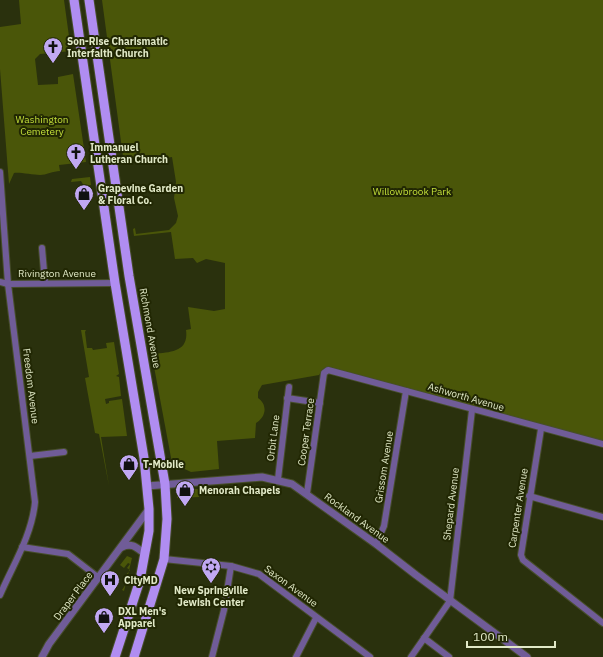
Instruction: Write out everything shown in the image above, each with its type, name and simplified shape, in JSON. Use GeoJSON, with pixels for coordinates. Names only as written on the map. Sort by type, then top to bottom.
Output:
{"type":"FeatureCollection","features":[{"type":"Feature","properties":{"kind":"main road"},"geometry":{"type":"LineString","coordinates":[[74,0],[114,283],[137,416],[149,509],[145,554],[128,620],[115,657]]}},
{"type":"Feature","properties":{"kind":"main road","name":"Richmond Avenue"},"geometry":{"type":"LineString","coordinates":[[89,0],[129,276],[165,484],[167,519],[164,560],[134,657]]}},
{"type":"Feature","properties":{"kind":"street","name":"Freedom Avenue"},"geometry":{"type":"LineString","coordinates":[[0,172],[8,284],[34,492],[32,524],[0,595]]}},
{"type":"Feature","properties":{"kind":"street"},"geometry":{"type":"LineString","coordinates":[[42,248],[45,283]]}},
{"type":"Feature","properties":{"kind":"street","name":"Rivington Avenue"},"geometry":{"type":"LineString","coordinates":[[0,282],[8,284],[114,283]]}},
{"type":"Feature","properties":{"kind":"street","name":"Ashworth Avenue"},"geometry":{"type":"LineString","coordinates":[[324,373],[328,370],[540,429],[603,444]]}},
{"type":"Feature","properties":{"kind":"street","name":"Cooper Terrace"},"geometry":{"type":"LineString","coordinates":[[307,493],[324,373]]}},
{"type":"Feature","properties":{"kind":"street","name":"Orbit Lane"},"geometry":{"type":"LineString","coordinates":[[278,480],[289,387]]}},
{"type":"Feature","properties":{"kind":"street","name":"Grissom Avenue"},"geometry":{"type":"LineString","coordinates":[[376,544],[384,526],[406,391]]}},
{"type":"Feature","properties":{"kind":"street"},"geometry":{"type":"LineString","coordinates":[[287,398],[320,403]]}},
{"type":"Feature","properties":{"kind":"street","name":"Shepard Avenue"},"geometry":{"type":"LineString","coordinates":[[450,600],[472,410]]}},
{"type":"Feature","properties":{"kind":"street","name":"Carpenter Avenue"},"geometry":{"type":"LineString","coordinates":[[540,429],[521,551],[522,558],[603,623]]}},
{"type":"Feature","properties":{"kind":"street"},"geometry":{"type":"LineString","coordinates":[[30,456],[64,452]]}},
{"type":"Feature","properties":{"kind":"street","name":"Rockland Avenue"},"geometry":{"type":"LineString","coordinates":[[147,486],[252,478],[278,480],[292,484],[307,493],[527,657]]}},
{"type":"Feature","properties":{"kind":"street"},"geometry":{"type":"LineString","coordinates":[[530,496],[603,517]]}},
{"type":"Feature","properties":{"kind":"street","name":"Draper Place"},"geometry":{"type":"LineString","coordinates":[[42,657],[49,644],[149,509]]}},
{"type":"Feature","properties":{"kind":"street"},"geometry":{"type":"LineString","coordinates":[[120,549],[129,544],[145,554]]}},
{"type":"Feature","properties":{"kind":"street"},"geometry":{"type":"LineString","coordinates":[[22,547],[68,554],[99,578]]}},
{"type":"Feature","properties":{"kind":"street","name":"Saxon Avenue"},"geometry":{"type":"LineString","coordinates":[[164,560],[231,566],[259,574],[370,657]]}},
{"type":"Feature","properties":{"kind":"street"},"geometry":{"type":"LineString","coordinates":[[212,657],[224,610],[231,566]]}},
{"type":"Feature","properties":{"kind":"street"},"geometry":{"type":"LineString","coordinates":[[411,657],[450,600]]}},
{"type":"Feature","properties":{"kind":"street"},"geometry":{"type":"LineString","coordinates":[[296,657],[316,618]]}},
{"type":"Feature","properties":{"kind":"street"},"geometry":{"type":"LineString","coordinates":[[424,638],[450,657]]}},
{"type":"Feature","properties":{"kind":"green space","name":"Washington Cemetery"},"geometry":{"type":"Polygon","coordinates":[[[19,0],[64,0],[71,51],[40,54],[35,59],[38,85],[58,84],[58,77],[73,74],[86,162],[59,165],[60,171],[42,175],[14,173],[9,184],[0,69],[0,27],[21,24],[19,0]]]}},
{"type":"Feature","properties":{"kind":"green space","name":"Willowbrook Park"},"geometry":{"type":"Polygon","coordinates":[[[102,0],[603,0],[603,441],[329,367],[324,368],[319,375],[262,385],[258,392],[258,398],[263,404],[264,414],[256,423],[255,438],[217,441],[219,469],[191,472],[172,463],[152,356],[154,354],[178,350],[185,343],[186,330],[191,329],[188,307],[214,311],[225,309],[225,263],[206,259],[197,263],[193,258],[175,259],[171,232],[134,236],[133,229],[135,228],[136,234],[169,230],[176,223],[178,216],[174,198],[176,182],[172,157],[147,161],[146,156],[126,159],[124,164],[102,0]]]}},
{"type":"Feature","properties":{"kind":"green space"},"geometry":{"type":"Polygon","coordinates":[[[90,177],[91,185],[84,186],[81,181],[71,182],[72,179],[90,177]]]}},
{"type":"Feature","properties":{"kind":"green space"},"geometry":{"type":"Polygon","coordinates":[[[92,189],[93,199],[80,202],[80,198],[83,197],[82,191],[92,189]]]}},
{"type":"Feature","properties":{"kind":"green space"},"geometry":{"type":"Polygon","coordinates":[[[81,330],[86,330],[87,348],[92,348],[93,350],[107,348],[106,343],[114,342],[119,374],[116,376],[119,377],[121,396],[105,399],[106,404],[109,403],[109,401],[122,399],[127,436],[101,437],[109,486],[99,434],[95,433],[85,378],[89,377],[81,330]]]}},
{"type":"Feature","properties":{"kind":"green space"},"geometry":{"type":"Polygon","coordinates":[[[198,489],[199,497],[177,498],[178,490],[198,489]]]}},
{"type":"Feature","properties":{"kind":"green space"},"geometry":{"type":"Polygon","coordinates":[[[127,556],[132,558],[129,569],[127,568],[130,564],[128,563],[124,568],[120,565],[127,556]]]}},
{"type":"Feature","properties":{"kind":"green space"},"geometry":{"type":"Polygon","coordinates":[[[129,572],[126,584],[124,583],[127,578],[125,576],[129,572]]]}},
{"type":"Feature","properties":{"kind":"place","name":"Son-Rise Charismatic Interfaith Church"},"geometry":{"type":"Point","coordinates":[53,64]}},
{"type":"Feature","properties":{"kind":"place","name":"Immanuel Lutheran Church"},"geometry":{"type":"Point","coordinates":[76,170]}},
{"type":"Feature","properties":{"kind":"place","name":"Grapevine Garden & Floral Co."},"geometry":{"type":"Point","coordinates":[84,211]}},
{"type":"Feature","properties":{"kind":"place","name":"T-Mobile"},"geometry":{"type":"Point","coordinates":[129,481]}},
{"type":"Feature","properties":{"kind":"place","name":"Menorah Chapels"},"geometry":{"type":"Point","coordinates":[185,507]}},
{"type":"Feature","properties":{"kind":"place","name":"New Springville Jewish Center"},"geometry":{"type":"Point","coordinates":[211,584]}},
{"type":"Feature","properties":{"kind":"place","name":"CityMD"},"geometry":{"type":"Point","coordinates":[110,597]}},
{"type":"Feature","properties":{"kind":"place","name":"DXL Men's Apparel"},"geometry":{"type":"Point","coordinates":[104,634]}}]}
